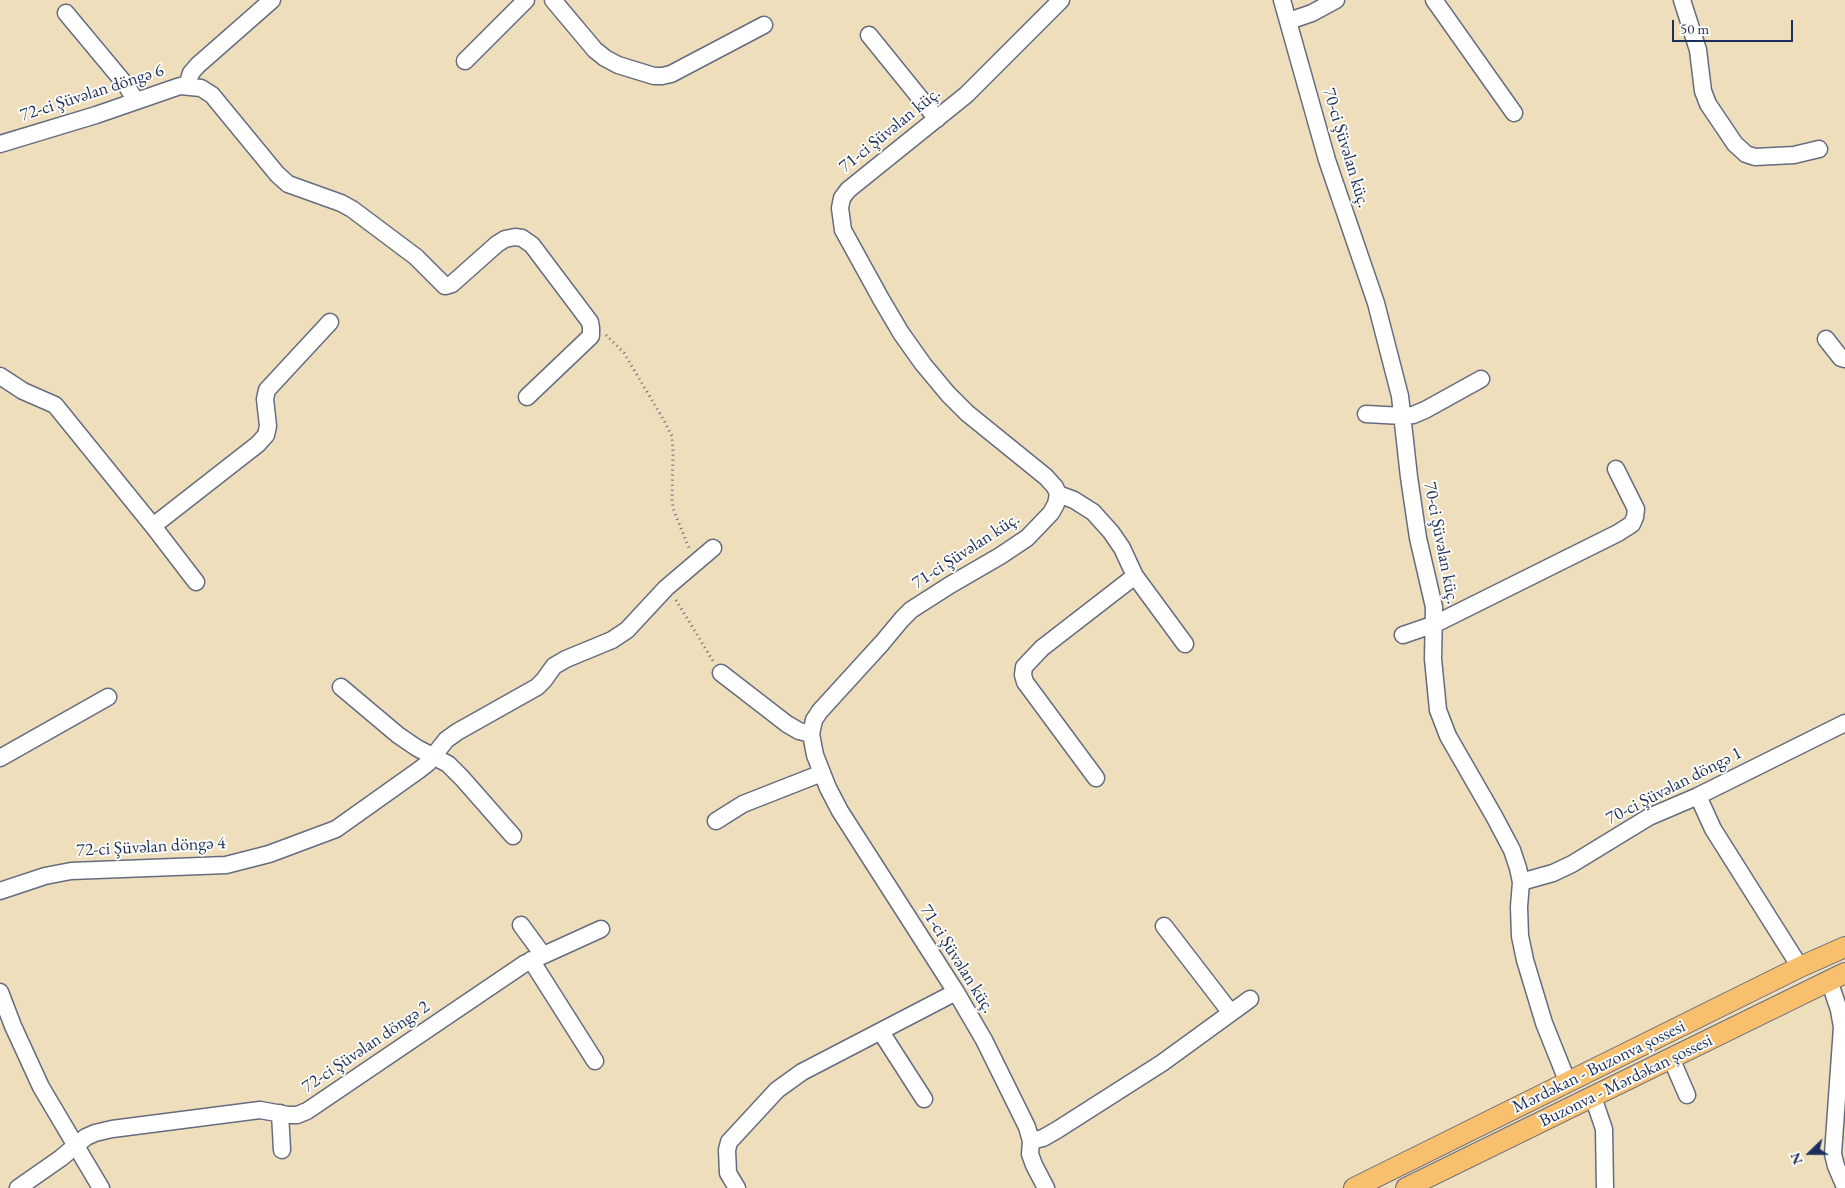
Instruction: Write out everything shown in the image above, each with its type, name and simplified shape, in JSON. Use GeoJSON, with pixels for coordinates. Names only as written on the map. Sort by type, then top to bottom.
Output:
{"type":"FeatureCollection","features":[{"type":"Feature","properties":{"kind":"main road","name":"Mərdəkan - Buzonva şossesi"},"geometry":{"type":"LineString","coordinates":[[1354,1188],[1845,947]]}},
{"type":"Feature","properties":{"kind":"main road","name":"Buzonva - Mərdəkan şossesi"},"geometry":{"type":"LineString","coordinates":[[1406,1188],[1837,976]]}},
{"type":"Feature","properties":{"kind":"street"},"geometry":{"type":"LineString","coordinates":[[187,85],[191,73],[198,65],[272,0]]}},
{"type":"Feature","properties":{"kind":"street"},"geometry":{"type":"LineString","coordinates":[[465,61],[526,0]]}},
{"type":"Feature","properties":{"kind":"street"},"geometry":{"type":"LineString","coordinates":[[553,0],[595,50],[605,58],[618,65],[654,76],[671,74],[764,25]]}},
{"type":"Feature","properties":{"kind":"street","name":"71-ci Şüvəlan küç."},"geometry":{"type":"LineString","coordinates":[[1046,1188],[1030,1154],[1030,1141],[1026,1127],[984,1040],[956,992],[840,812],[815,755],[811,734],[814,720],[820,711],[911,610],[1027,538],[1051,513],[1056,504],[1058,494],[1055,486],[968,413],[948,394],[923,364],[901,333],[843,230],[840,208],[842,198],[848,190],[937,119],[996,66],[1061,0]]}},
{"type":"Feature","properties":{"kind":"street","name":"70-ci Şüvəlan küç."},"geometry":{"type":"LineString","coordinates":[[1282,0],[1327,160],[1378,310],[1400,396],[1418,538],[1434,607],[1433,659],[1436,701],[1441,722],[1507,841],[1518,868],[1521,882],[1519,907],[1520,936],[1525,960],[1544,1023],[1568,1083]]}},
{"type":"Feature","properties":{"kind":"street"},"geometry":{"type":"LineString","coordinates":[[1289,21],[1312,13],[1336,0]]}},
{"type":"Feature","properties":{"kind":"street"},"geometry":{"type":"LineString","coordinates":[[1434,0],[1514,113]]}},
{"type":"Feature","properties":{"kind":"street"},"geometry":{"type":"LineString","coordinates":[[1682,0],[1698,50],[1703,91],[1708,104],[1735,144],[1746,154],[1756,157],[1794,155],[1819,149]]}},
{"type":"Feature","properties":{"kind":"street"},"geometry":{"type":"LineString","coordinates":[[66,13],[126,84],[136,100]]}},
{"type":"Feature","properties":{"kind":"street"},"geometry":{"type":"LineString","coordinates":[[869,35],[937,119]]}},
{"type":"Feature","properties":{"kind":"street","name":"72-ci Şüvəlan döngə 6"},"geometry":{"type":"LineString","coordinates":[[0,144],[96,115],[172,88],[187,85],[201,88],[212,95],[277,174],[288,184],[341,203],[352,209],[416,257],[445,286],[452,284],[505,239],[522,238],[532,245],[590,322],[591,328]]}},
{"type":"Feature","properties":{"kind":"street"},"geometry":{"type":"LineString","coordinates":[[153,526],[258,444],[266,435],[268,426],[265,399],[267,390],[330,322]]}},
{"type":"Feature","properties":{"kind":"street"},"geometry":{"type":"LineString","coordinates":[[527,397],[591,336],[591,328]]}},
{"type":"Feature","properties":{"kind":"street"},"geometry":{"type":"LineString","coordinates":[[1826,339],[1841,358],[1845,359]]}},
{"type":"Feature","properties":{"kind":"street"},"geometry":{"type":"LineString","coordinates":[[0,376],[23,391],[55,405],[196,582]]}},
{"type":"Feature","properties":{"kind":"street"},"geometry":{"type":"LineString","coordinates":[[1366,414],[1413,415],[1481,379]]}},
{"type":"Feature","properties":{"kind":"street"},"geometry":{"type":"LineString","coordinates":[[1403,635],[1435,624],[1610,537],[1632,524],[1636,517],[1636,509],[1616,469]]}},
{"type":"Feature","properties":{"kind":"street"},"geometry":{"type":"LineString","coordinates":[[1058,494],[1074,500],[1093,512],[1111,532],[1122,548],[1135,576],[1185,644]]}},
{"type":"Feature","properties":{"kind":"street","name":"72-ci Şüvəlan döngə 4"},"geometry":{"type":"LineString","coordinates":[[0,891],[45,876],[70,871],[226,865],[269,854],[336,829],[412,776],[433,756],[446,740],[537,687],[554,666],[566,658],[612,640],[627,630],[666,588],[713,548]]}},
{"type":"Feature","properties":{"kind":"street"},"geometry":{"type":"LineString","coordinates":[[1096,778],[1026,682],[1023,675],[1024,667],[1042,648],[1135,576]]}},
{"type":"Feature","properties":{"kind":"street"},"geometry":{"type":"LineString","coordinates":[[721,673],[787,724],[799,731],[811,734]]}},
{"type":"Feature","properties":{"kind":"street"},"geometry":{"type":"LineString","coordinates":[[341,687],[398,735],[448,764],[513,836]]}},
{"type":"Feature","properties":{"kind":"street"},"geometry":{"type":"LineString","coordinates":[[0,758],[108,697]]}},
{"type":"Feature","properties":{"kind":"street","name":"70-ci Şüvəlan döngə 1"},"geometry":{"type":"LineString","coordinates":[[1521,882],[1539,878],[1559,870],[1649,817],[1698,796],[1845,723]]}},
{"type":"Feature","properties":{"kind":"street"},"geometry":{"type":"LineString","coordinates":[[716,821],[744,804],[822,773]]}},
{"type":"Feature","properties":{"kind":"street"},"geometry":{"type":"LineString","coordinates":[[1698,796],[1713,828],[1800,968]]}},
{"type":"Feature","properties":{"kind":"street"},"geometry":{"type":"LineString","coordinates":[[521,925],[537,958],[595,1061]]}},
{"type":"Feature","properties":{"kind":"street"},"geometry":{"type":"LineString","coordinates":[[1164,926],[1231,1013]]}},
{"type":"Feature","properties":{"kind":"street","name":"72-ci Şüvəlan döngə 2"},"geometry":{"type":"LineString","coordinates":[[18,1188],[95,1133],[112,1129],[260,1110],[297,1115],[307,1111],[537,958],[601,929]]}},
{"type":"Feature","properties":{"kind":"street"},"geometry":{"type":"LineString","coordinates":[[1837,976],[1842,1027],[1833,1154],[1845,1187]]}},
{"type":"Feature","properties":{"kind":"street"},"geometry":{"type":"LineString","coordinates":[[0,992],[13,1026],[41,1087],[101,1188]]}},
{"type":"Feature","properties":{"kind":"street"},"geometry":{"type":"LineString","coordinates":[[737,1188],[728,1173],[726,1150],[729,1142],[790,1079],[956,992]]}},
{"type":"Feature","properties":{"kind":"street"},"geometry":{"type":"LineString","coordinates":[[1030,1141],[1043,1138],[1057,1130],[1162,1063],[1250,999]]}},
{"type":"Feature","properties":{"kind":"street"},"geometry":{"type":"LineString","coordinates":[[881,1032],[924,1099]]}},
{"type":"Feature","properties":{"kind":"street"},"geometry":{"type":"LineString","coordinates":[[1672,1058],[1687,1095]]}},
{"type":"Feature","properties":{"kind":"street"},"geometry":{"type":"LineString","coordinates":[[1593,1097],[1604,1129],[1605,1188]]}},
{"type":"Feature","properties":{"kind":"street"},"geometry":{"type":"LineString","coordinates":[[280,1113],[282,1150]]}},
{"type":"Feature","properties":{"kind":"path"},"geometry":{"type":"LineString","coordinates":[[591,328],[606,335],[624,353],[672,436],[672,501],[674,512],[690,549],[698,560]]}},
{"type":"Feature","properties":{"kind":"path"},"geometry":{"type":"LineString","coordinates":[[666,588],[681,607],[721,673]]}}]}
